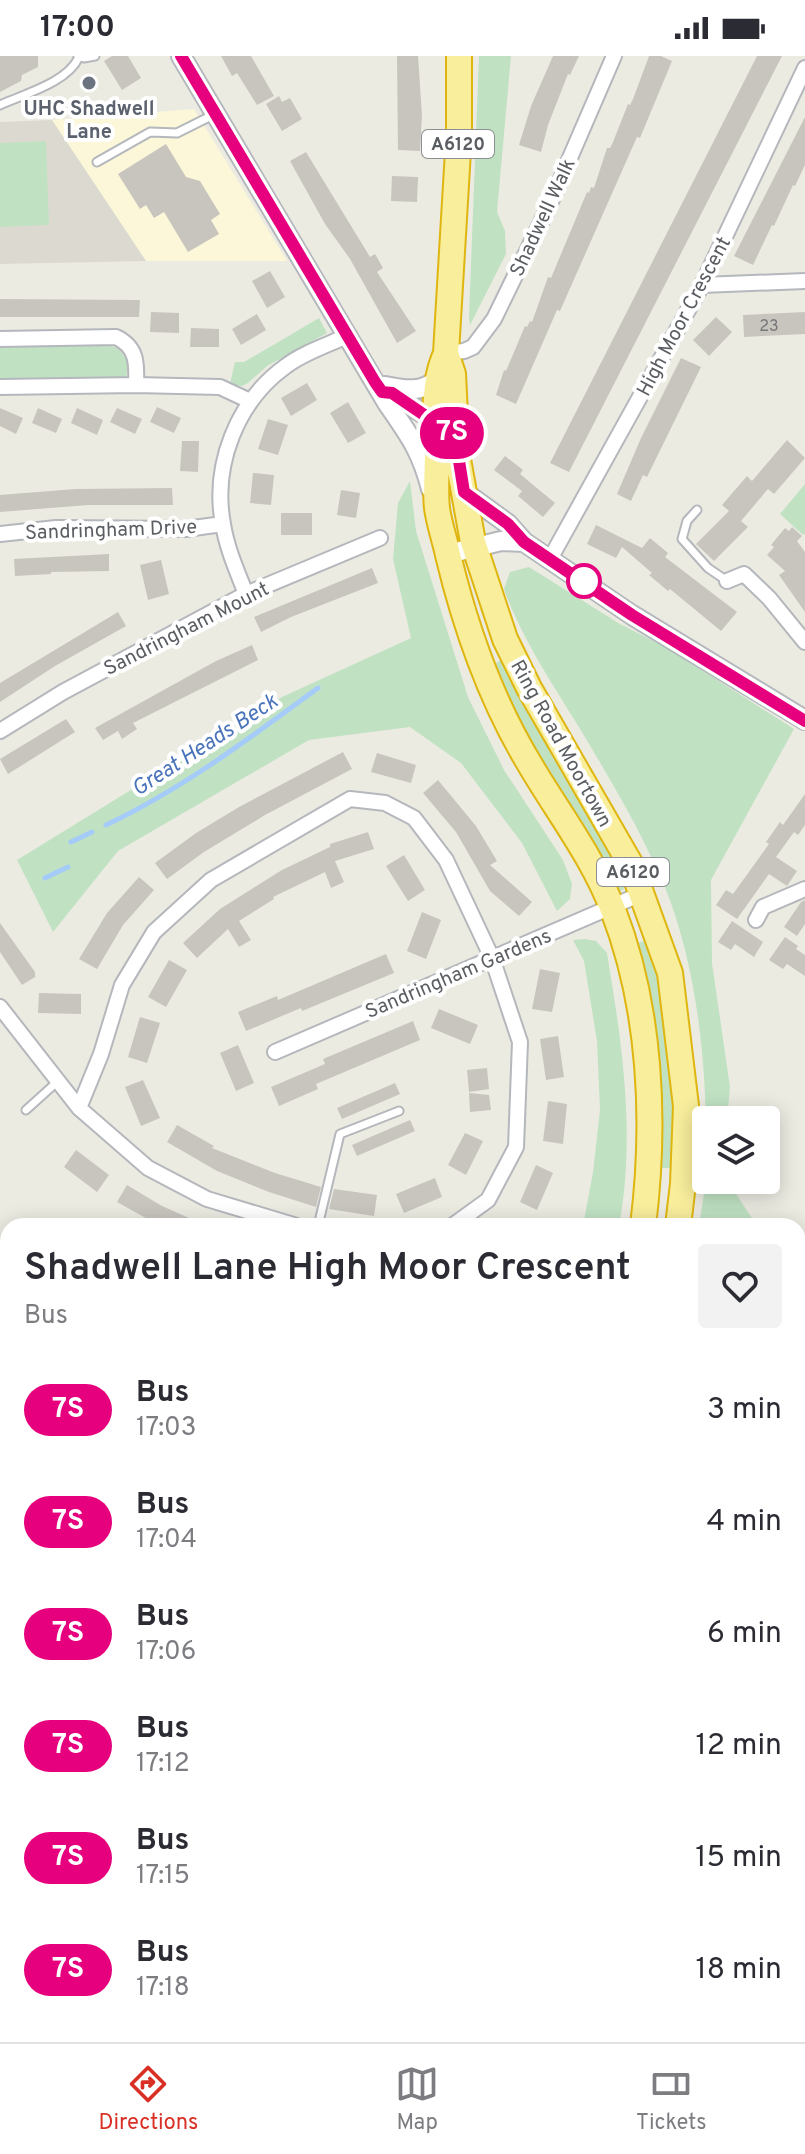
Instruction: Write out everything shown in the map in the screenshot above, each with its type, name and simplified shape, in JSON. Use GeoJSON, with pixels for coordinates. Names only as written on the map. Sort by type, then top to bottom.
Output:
{"type":"FeatureCollection","features":[{"type":"Feature","properties":{"kind":"highway","name":"Ring Road Moortown"},"geometry":{"type":"LineString","coordinates":[[459,56],[459,134],[446,353],[437,379],[446,430],[464,492],[474,547],[505,639],[529,688],[631,865],[670,973],[686,1106],[679,1218]]}},
{"type":"Feature","properties":{"kind":"highway","name":"Ring Road Moortown"},"geometry":{"type":"LineString","coordinates":[[446,353],[453,374],[437,508],[456,586],[508,724],[590,861],[613,908],[627,951],[649,1096],[649,1181],[644,1218]]}},
{"type":"Feature","properties":{"kind":"street"},"geometry":{"type":"LineString","coordinates":[[181,56],[347,336],[419,450],[437,508]]}},
{"type":"Feature","properties":{"kind":"street","name":"Shadwell Walk"},"geometry":{"type":"LineString","coordinates":[[446,353],[473,347],[494,319],[550,204],[614,56]]}},
{"type":"Feature","properties":{"kind":"street","name":"High Moor Crescent"},"geometry":{"type":"LineString","coordinates":[[550,559],[702,285],[805,68]]}},
{"type":"Feature","properties":{"kind":"street"},"geometry":{"type":"LineString","coordinates":[[702,285],[805,281]]}},
{"type":"Feature","properties":{"kind":"street"},"geometry":{"type":"LineString","coordinates":[[246,594],[230,554],[220,502],[227,450],[236,424],[250,401],[288,364],[347,336]]}},
{"type":"Feature","properties":{"kind":"street"},"geometry":{"type":"LineString","coordinates":[[0,339],[116,337],[131,348],[136,357],[136,385]]}},
{"type":"Feature","properties":{"kind":"street"},"geometry":{"type":"LineString","coordinates":[[379,387],[407,390],[430,386],[437,379]]}},
{"type":"Feature","properties":{"kind":"street"},"geometry":{"type":"LineString","coordinates":[[0,387],[220,387],[250,401]]}},
{"type":"Feature","properties":{"kind":"street"},"geometry":{"type":"LineString","coordinates":[[379,387],[446,430]]}},
{"type":"Feature","properties":{"kind":"street"},"geometry":{"type":"LineString","coordinates":[[464,492],[508,524],[524,542],[693,654],[805,720]]}},
{"type":"Feature","properties":{"kind":"street","name":"Sandringham Drive"},"geometry":{"type":"LineString","coordinates":[[0,534],[56,528],[186,529],[223,524]]}},
{"type":"Feature","properties":{"kind":"street","name":"Sandringham Mount"},"geometry":{"type":"LineString","coordinates":[[0,731],[63,692],[246,594],[380,538]]}},
{"type":"Feature","properties":{"kind":"street"},"geometry":{"type":"LineString","coordinates":[[448,554],[501,541],[524,542]]}},
{"type":"Feature","properties":{"kind":"street"},"geometry":{"type":"LineString","coordinates":[[727,581],[744,574],[769,598],[805,642]]}},
{"type":"Feature","properties":{"kind":"street"},"geometry":{"type":"LineString","coordinates":[[79,1108],[101,1054],[122,985],[154,932],[211,880],[350,799],[385,803],[414,818],[446,860],[492,958],[520,1042],[516,1147],[488,1200],[463,1218]]}},
{"type":"Feature","properties":{"kind":"street"},"geometry":{"type":"LineString","coordinates":[[756,920],[763,907],[805,889]]}},
{"type":"Feature","properties":{"kind":"street","name":"Sandringham Gardens"},"geometry":{"type":"LineString","coordinates":[[275,1052],[641,894]]}},
{"type":"Feature","properties":{"kind":"street"},"geometry":{"type":"LineString","coordinates":[[0,1007],[79,1108],[148,1168],[207,1199],[270,1218]]}},
{"type":"Feature","properties":{"kind":"lane"},"geometry":{"type":"LineString","coordinates":[[0,105],[70,71],[78,56],[95,56]]}},
{"type":"Feature","properties":{"kind":"lane"},"geometry":{"type":"LineString","coordinates":[[97,162],[150,132],[177,133],[215,114]]}},
{"type":"Feature","properties":{"kind":"lane"},"geometry":{"type":"LineString","coordinates":[[697,510],[687,521],[682,539],[708,568],[727,581]]}},
{"type":"Feature","properties":{"kind":"lane"},"geometry":{"type":"LineString","coordinates":[[26,1110],[57,1082]]}},
{"type":"Feature","properties":{"kind":"lane"},"geometry":{"type":"LineString","coordinates":[[320,1218],[340,1134],[399,1111]]}},
{"type":"Feature","properties":{"kind":"shaded area"},"geometry":{"type":"Polygon","coordinates":[[[194,109],[287,261],[146,261],[52,120],[194,109]]]}},
{"type":"Feature","properties":{"kind":"shaded area"},"geometry":{"type":"Polygon","coordinates":[[[52,120],[146,261],[0,264],[0,122],[52,120]]]}},
{"type":"Feature","properties":{"kind":"green space"},"geometry":{"type":"Polygon","coordinates":[[[479,56],[511,56],[497,212],[505,231],[506,254],[470,325],[469,316],[479,56]]]}},
{"type":"Feature","properties":{"kind":"green space"},"geometry":{"type":"Polygon","coordinates":[[[46,141],[49,225],[0,227],[0,143],[46,141]]]}},
{"type":"Feature","properties":{"kind":"green space"},"geometry":{"type":"Polygon","coordinates":[[[319,318],[327,333],[267,366],[248,383],[242,386],[230,384],[235,362],[244,362],[319,318]]]}},
{"type":"Feature","properties":{"kind":"green space"},"geometry":{"type":"Polygon","coordinates":[[[100,344],[118,348],[129,363],[126,377],[111,380],[0,381],[0,345],[100,344]]]}},
{"type":"Feature","properties":{"kind":"green space"},"geometry":{"type":"Polygon","coordinates":[[[410,481],[416,531],[468,697],[504,770],[563,860],[572,884],[570,899],[557,911],[522,843],[461,763],[410,727],[309,740],[118,851],[53,932],[17,860],[282,697],[411,638],[393,559],[398,503],[410,481]]]}},
{"type":"Feature","properties":{"kind":"green space"},"geometry":{"type":"Polygon","coordinates":[[[805,484],[805,533],[803,535],[780,514],[805,484]]]}},
{"type":"Feature","properties":{"kind":"green space"},"geometry":{"type":"Polygon","coordinates":[[[529,567],[620,624],[667,648],[794,729],[711,880],[712,963],[730,1087],[728,1106],[705,1106],[697,1008],[684,944],[664,885],[629,813],[512,610],[504,589],[510,572],[529,567]]]}},
{"type":"Feature","properties":{"kind":"green space"},"geometry":{"type":"Polygon","coordinates":[[[503,659],[528,712],[559,766],[583,799],[627,880],[623,890],[617,891],[514,718],[496,663],[503,659]]]}},
{"type":"Feature","properties":{"kind":"green space"},"geometry":{"type":"Polygon","coordinates":[[[573,940],[596,941],[607,953],[622,1055],[627,1123],[620,1218],[584,1218],[600,1110],[597,1041],[584,961],[573,940]]]}},
{"type":"Feature","properties":{"kind":"green space"},"geometry":{"type":"Polygon","coordinates":[[[648,940],[661,996],[669,1053],[674,1168],[660,1168],[631,945],[648,940]]]}},
{"type":"Feature","properties":{"kind":"green space"},"geometry":{"type":"Polygon","coordinates":[[[704,1194],[736,1194],[752,1218],[700,1218],[704,1194]]]}},
{"type":"Feature","properties":{"kind":"building"},"geometry":{"type":"Polygon","coordinates":[[[0,56],[38,56],[38,67],[0,92],[0,56]]]}},
{"type":"Feature","properties":{"kind":"building"},"geometry":{"type":"Polygon","coordinates":[[[112,56],[128,56],[141,78],[122,90],[104,61],[112,56]]]}},
{"type":"Feature","properties":{"kind":"building"},"geometry":{"type":"Polygon","coordinates":[[[221,56],[251,56],[274,96],[257,105],[237,73],[232,76],[221,56]]]}},
{"type":"Feature","properties":{"kind":"building"},"geometry":{"type":"Polygon","coordinates":[[[397,56],[418,56],[422,115],[420,151],[398,150],[397,56]]]}},
{"type":"Feature","properties":{"kind":"building"},"geometry":{"type":"Polygon","coordinates":[[[553,56],[579,56],[568,74],[541,152],[519,145],[531,106],[553,56]]]}},
{"type":"Feature","properties":{"kind":"building"},"geometry":{"type":"Polygon","coordinates":[[[649,56],[661,56],[672,61],[640,138],[637,137],[516,404],[496,395],[504,370],[525,326],[532,322],[548,277],[551,278],[587,192],[594,188],[607,148],[610,148],[628,104],[633,99],[649,56]]]}},
{"type":"Feature","properties":{"kind":"building"},"geometry":{"type":"Polygon","coordinates":[[[757,56],[782,56],[569,472],[550,463],[757,56]]]}},
{"type":"Feature","properties":{"kind":"building"},"geometry":{"type":"Polygon","coordinates":[[[279,96],[282,102],[290,98],[302,119],[282,131],[266,104],[279,96]]]}},
{"type":"Feature","properties":{"kind":"building"},"geometry":{"type":"Polygon","coordinates":[[[805,117],[805,165],[753,265],[734,256],[805,117]]]}},
{"type":"Feature","properties":{"kind":"building"},"geometry":{"type":"Polygon","coordinates":[[[166,144],[186,177],[200,181],[220,214],[211,220],[219,234],[188,252],[164,212],[154,218],[146,205],[140,209],[118,174],[166,144]]]}},
{"type":"Feature","properties":{"kind":"building"},"geometry":{"type":"Polygon","coordinates":[[[306,152],[370,257],[375,254],[383,268],[377,272],[416,331],[397,343],[290,161],[306,152]]]}},
{"type":"Feature","properties":{"kind":"building"},"geometry":{"type":"Polygon","coordinates":[[[392,176],[418,177],[417,202],[391,201],[392,176]]]}},
{"type":"Feature","properties":{"kind":"building"},"geometry":{"type":"Polygon","coordinates":[[[270,271],[285,297],[267,308],[252,281],[270,271]]]}},
{"type":"Feature","properties":{"kind":"building"},"geometry":{"type":"Polygon","coordinates":[[[0,299],[140,300],[139,317],[0,317],[0,299]]]}},
{"type":"Feature","properties":{"kind":"building"},"geometry":{"type":"Polygon","coordinates":[[[151,312],[179,313],[179,333],[150,332],[151,312]]]}},
{"type":"Feature","properties":{"kind":"building"},"geometry":{"type":"Polygon","coordinates":[[[805,312],[805,334],[744,337],[743,315],[805,312]]]}},
{"type":"Feature","properties":{"kind":"building"},"geometry":{"type":"Polygon","coordinates":[[[257,314],[266,330],[241,345],[232,329],[257,314]]]}},
{"type":"Feature","properties":{"kind":"building"},"geometry":{"type":"Polygon","coordinates":[[[716,317],[732,332],[709,356],[693,340],[716,317]]]}},
{"type":"Feature","properties":{"kind":"building"},"geometry":{"type":"Polygon","coordinates":[[[191,328],[219,329],[219,347],[190,347],[191,328]]]}},
{"type":"Feature","properties":{"kind":"building"},"geometry":{"type":"Polygon","coordinates":[[[681,358],[701,367],[647,477],[643,475],[631,501],[617,494],[681,358]]]}},
{"type":"Feature","properties":{"kind":"building"},"geometry":{"type":"Polygon","coordinates":[[[307,383],[317,400],[291,416],[281,398],[307,383]]]}},
{"type":"Feature","properties":{"kind":"building"},"geometry":{"type":"Polygon","coordinates":[[[348,402],[366,433],[348,443],[330,413],[348,402]]]}},
{"type":"Feature","properties":{"kind":"building"},"geometry":{"type":"Polygon","coordinates":[[[157,407],[181,418],[174,433],[150,422],[157,407]]]}},
{"type":"Feature","properties":{"kind":"building"},"geometry":{"type":"Polygon","coordinates":[[[0,408],[23,418],[16,434],[0,426],[0,408]]]}},
{"type":"Feature","properties":{"kind":"building"},"geometry":{"type":"Polygon","coordinates":[[[38,408],[62,419],[56,433],[32,423],[38,408]]]}},
{"type":"Feature","properties":{"kind":"building"},"geometry":{"type":"Polygon","coordinates":[[[77,408],[103,420],[97,435],[71,423],[77,408]]]}},
{"type":"Feature","properties":{"kind":"building"},"geometry":{"type":"Polygon","coordinates":[[[117,408],[142,419],[135,434],[110,422],[117,408]]]}},
{"type":"Feature","properties":{"kind":"building"},"geometry":{"type":"Polygon","coordinates":[[[268,419],[288,425],[278,455],[258,449],[268,419]]]}},
{"type":"Feature","properties":{"kind":"building"},"geometry":{"type":"Polygon","coordinates":[[[787,440],[805,458],[774,494],[768,489],[741,521],[748,527],[714,561],[696,544],[729,511],[722,505],[747,476],[752,481],[787,440]]]}},
{"type":"Feature","properties":{"kind":"building"},"geometry":{"type":"Polygon","coordinates":[[[182,441],[199,441],[198,472],[180,471],[182,441]]]}},
{"type":"Feature","properties":{"kind":"building"},"geometry":{"type":"Polygon","coordinates":[[[505,456],[523,470],[520,474],[555,503],[543,517],[518,496],[522,491],[494,470],[505,456]]]}},
{"type":"Feature","properties":{"kind":"building"},"geometry":{"type":"Polygon","coordinates":[[[253,473],[274,475],[271,505],[250,503],[253,473]]]}},
{"type":"Feature","properties":{"kind":"building"},"geometry":{"type":"Polygon","coordinates":[[[172,488],[173,505],[88,505],[0,512],[0,495],[75,489],[172,488]]]}},
{"type":"Feature","properties":{"kind":"building"},"geometry":{"type":"Polygon","coordinates":[[[341,490],[360,493],[356,518],[337,515],[341,490]]]}},
{"type":"Feature","properties":{"kind":"building"},"geometry":{"type":"Polygon","coordinates":[[[281,513],[312,513],[312,535],[281,535],[281,513]]]}},
{"type":"Feature","properties":{"kind":"building"},"geometry":{"type":"Polygon","coordinates":[[[596,525],[642,548],[650,538],[668,553],[665,557],[737,612],[721,631],[649,575],[652,573],[622,547],[616,558],[587,544],[596,525]]]}},
{"type":"Feature","properties":{"kind":"building"},"geometry":{"type":"Polygon","coordinates":[[[792,527],[802,536],[797,541],[805,552],[805,612],[779,575],[785,571],[767,555],[785,528],[789,531],[792,527]]]}},
{"type":"Feature","properties":{"kind":"building"},"geometry":{"type":"Polygon","coordinates":[[[109,554],[109,571],[15,576],[14,559],[109,554]]]}},
{"type":"Feature","properties":{"kind":"building"},"geometry":{"type":"Polygon","coordinates":[[[161,560],[169,594],[148,600],[140,565],[161,560]]]}},
{"type":"Feature","properties":{"kind":"building"},"geometry":{"type":"Polygon","coordinates":[[[372,568],[378,583],[261,632],[254,617],[372,568]]]}},
{"type":"Feature","properties":{"kind":"building"},"geometry":{"type":"Polygon","coordinates":[[[118,612],[126,626],[55,666],[0,702],[0,683],[118,612]]]}},
{"type":"Feature","properties":{"kind":"building"},"geometry":{"type":"Polygon","coordinates":[[[252,645],[258,660],[133,723],[137,729],[122,739],[118,731],[103,740],[95,728],[216,661],[252,645]]]}},
{"type":"Feature","properties":{"kind":"building"},"geometry":{"type":"Polygon","coordinates":[[[66,719],[75,732],[8,774],[0,759],[66,719]]]}},
{"type":"Feature","properties":{"kind":"building"},"geometry":{"type":"Polygon","coordinates":[[[343,752],[352,769],[265,815],[167,879],[155,863],[239,807],[343,752]]]}},
{"type":"Feature","properties":{"kind":"building"},"geometry":{"type":"Polygon","coordinates":[[[377,753],[416,765],[411,783],[371,772],[377,753]]]}},
{"type":"Feature","properties":{"kind":"building"},"geometry":{"type":"Polygon","coordinates":[[[438,780],[476,826],[497,861],[490,865],[532,902],[519,916],[490,891],[456,832],[423,793],[438,780]]]}},
{"type":"Feature","properties":{"kind":"building"},"geometry":{"type":"Polygon","coordinates":[[[805,794],[805,825],[798,835],[794,832],[776,857],[797,871],[787,886],[769,874],[737,919],[716,905],[726,890],[733,894],[769,844],[766,842],[780,822],[783,825],[805,794]]]}},
{"type":"Feature","properties":{"kind":"building"},"geometry":{"type":"Polygon","coordinates":[[[368,832],[374,849],[335,861],[344,882],[331,888],[325,872],[273,897],[239,921],[251,940],[239,947],[228,929],[197,958],[183,943],[220,909],[282,870],[330,847],[330,844],[368,832]]]}},
{"type":"Feature","properties":{"kind":"building"},"geometry":{"type":"Polygon","coordinates":[[[404,855],[425,890],[408,901],[386,866],[404,855]]]}},
{"type":"Feature","properties":{"kind":"building"},"geometry":{"type":"Polygon","coordinates":[[[139,877],[154,890],[123,925],[97,969],[79,959],[107,913],[139,877]]]}},
{"type":"Feature","properties":{"kind":"building"},"geometry":{"type":"Polygon","coordinates":[[[805,900],[805,924],[797,936],[784,927],[805,900]]]}},
{"type":"Feature","properties":{"kind":"building"},"geometry":{"type":"Polygon","coordinates":[[[422,912],[441,920],[426,959],[407,951],[422,912]]]}},
{"type":"Feature","properties":{"kind":"building"},"geometry":{"type":"Polygon","coordinates":[[[732,921],[763,942],[754,957],[735,944],[731,950],[718,942],[732,921]]]}},
{"type":"Feature","properties":{"kind":"building"},"geometry":{"type":"Polygon","coordinates":[[[0,923],[35,972],[35,977],[22,985],[0,952],[0,923]]]}},
{"type":"Feature","properties":{"kind":"building"},"geometry":{"type":"Polygon","coordinates":[[[785,937],[805,955],[805,976],[787,964],[783,969],[769,960],[785,937]]]}},
{"type":"Feature","properties":{"kind":"building"},"geometry":{"type":"Polygon","coordinates":[[[386,954],[394,973],[246,1031],[238,1012],[277,996],[278,1000],[386,954]]]}},
{"type":"Feature","properties":{"kind":"building"},"geometry":{"type":"Polygon","coordinates":[[[169,960],[187,970],[166,1007],[148,997],[169,960]]]}},
{"type":"Feature","properties":{"kind":"building"},"geometry":{"type":"Polygon","coordinates":[[[540,969],[560,973],[552,1012],[532,1009],[540,969]]]}},
{"type":"Feature","properties":{"kind":"building"},"geometry":{"type":"Polygon","coordinates":[[[39,993],[81,994],[81,1014],[38,1013],[39,993]]]}},
{"type":"Feature","properties":{"kind":"building"},"geometry":{"type":"Polygon","coordinates":[[[439,1009],[478,1025],[470,1044],[431,1028],[439,1009]]]}},
{"type":"Feature","properties":{"kind":"building"},"geometry":{"type":"Polygon","coordinates":[[[140,1017],[160,1023],[147,1063],[128,1057],[140,1017]]]}},
{"type":"Feature","properties":{"kind":"building"},"geometry":{"type":"Polygon","coordinates":[[[413,1021],[420,1040],[316,1084],[318,1089],[279,1106],[271,1087],[325,1064],[323,1059],[413,1021]]]}},
{"type":"Feature","properties":{"kind":"building"},"geometry":{"type":"Polygon","coordinates":[[[558,1036],[564,1077],[546,1080],[540,1039],[558,1036]]]}},
{"type":"Feature","properties":{"kind":"building"},"geometry":{"type":"Polygon","coordinates":[[[238,1045],[254,1083],[236,1091],[220,1053],[238,1045]]]}},
{"type":"Feature","properties":{"kind":"building"},"geometry":{"type":"Polygon","coordinates":[[[487,1068],[489,1089],[469,1092],[467,1070],[487,1068]]]}},
{"type":"Feature","properties":{"kind":"building"},"geometry":{"type":"Polygon","coordinates":[[[143,1080],[160,1118],[141,1126],[125,1087],[143,1080]]]}},
{"type":"Feature","properties":{"kind":"building"},"geometry":{"type":"Polygon","coordinates":[[[395,1083],[400,1094],[342,1119],[337,1108],[395,1083]]]}},
{"type":"Feature","properties":{"kind":"building"},"geometry":{"type":"Polygon","coordinates":[[[469,1093],[489,1095],[491,1110],[470,1112],[469,1093]]]}},
{"type":"Feature","properties":{"kind":"building"},"geometry":{"type":"Polygon","coordinates":[[[548,1101],[567,1104],[563,1144],[543,1141],[548,1101]]]}},
{"type":"Feature","properties":{"kind":"building"},"geometry":{"type":"Polygon","coordinates":[[[410,1120],[415,1131],[357,1156],[352,1145],[410,1120]]]}},
{"type":"Feature","properties":{"kind":"building"},"geometry":{"type":"Polygon","coordinates":[[[177,1125],[214,1146],[212,1148],[321,1187],[316,1207],[217,1171],[167,1142],[177,1125]]]}},
{"type":"Feature","properties":{"kind":"building"},"geometry":{"type":"Polygon","coordinates":[[[465,1133],[483,1141],[466,1175],[448,1165],[465,1133]]]}},
{"type":"Feature","properties":{"kind":"building"},"geometry":{"type":"Polygon","coordinates":[[[76,1150],[109,1175],[97,1192],[64,1167],[76,1150]]]}},
{"type":"Feature","properties":{"kind":"building"},"geometry":{"type":"Polygon","coordinates":[[[536,1165],[553,1173],[537,1210],[520,1202],[536,1165]]]}},
{"type":"Feature","properties":{"kind":"building"},"geometry":{"type":"Polygon","coordinates":[[[435,1178],[442,1197],[404,1213],[396,1194],[435,1178]]]}},
{"type":"Feature","properties":{"kind":"building"},"geometry":{"type":"Polygon","coordinates":[[[127,1185],[189,1218],[146,1218],[117,1202],[127,1185]]]}},
{"type":"Feature","properties":{"kind":"building"},"geometry":{"type":"Polygon","coordinates":[[[334,1189],[377,1195],[374,1216],[329,1209],[334,1189]]]}},
{"type":"Feature","properties":{"kind":"waterway","name":"Great Heads Beck"},"geometry":{"type":"LineString","coordinates":[[106,825],[189,779],[318,688]]}},
{"type":"Feature","properties":{"kind":"waterway","name":"Great Heads Beck"},"geometry":{"type":"LineString","coordinates":[[71,842],[92,832]]}},
{"type":"Feature","properties":{"kind":"waterway","name":"Great Heads Beck"},"geometry":{"type":"LineString","coordinates":[[45,878],[68,867]]}},
{"type":"Feature","properties":{"kind":"bus line","name":"7S"},"geometry":{"type":"LineString","coordinates":[[181,56],[382,392],[392,393],[455,436],[464,492],[508,524],[524,542],[632,615],[805,721]]}},
{"type":"Feature","properties":{"kind":"place","name":"UHC Shadwell Lane"},"geometry":{"type":"Point","coordinates":[89,83]}}]}
